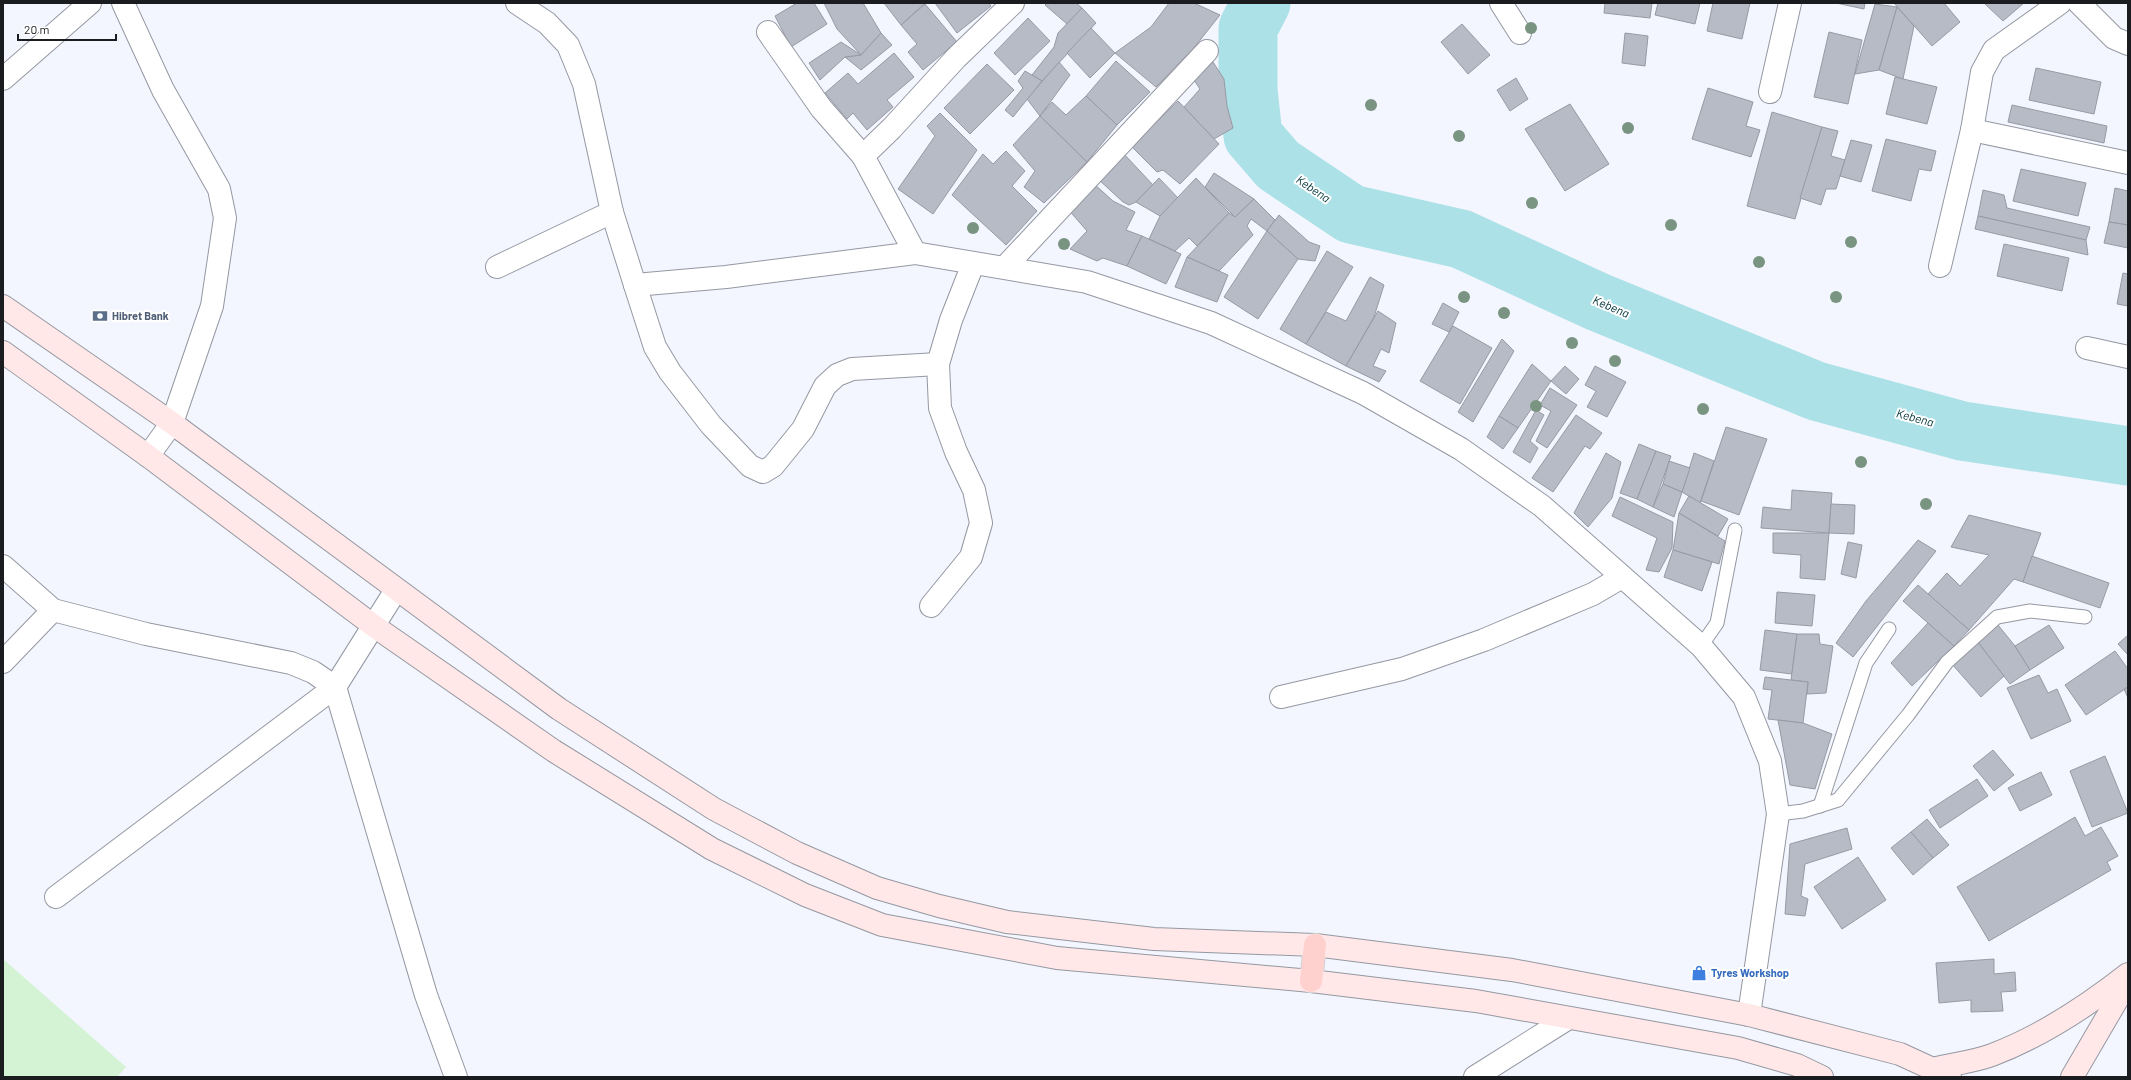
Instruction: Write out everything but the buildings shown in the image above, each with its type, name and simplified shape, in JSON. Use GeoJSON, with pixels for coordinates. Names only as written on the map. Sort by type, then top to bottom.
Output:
{"type":"FeatureCollection","features":[{"type":"Feature","properties":{"kind":"main road"},"geometry":{"type":"LineString","coordinates":[[3,306],[172,423],[559,709],[714,809],[797,853],[877,888],[939,906],[1007,922],[1154,939],[1315,945],[1512,970],[1749,1015],[1900,1054],[1942,1073],[1991,1055],[2048,1030],[2079,1011],[2128,974]]}},
{"type":"Feature","properties":{"kind":"main road"},"geometry":{"type":"LineString","coordinates":[[3,352],[148,456],[374,626],[554,751],[712,849],[805,895],[882,925],[1057,958],[1311,981],[1476,1001],[1738,1048],[1797,1065],[1822,1077]]}},
{"type":"Feature","properties":{"kind":"main road"},"geometry":{"type":"LineString","coordinates":[[1311,981],[1315,945]]}},
{"type":"Feature","properties":{"kind":"main road"},"geometry":{"type":"LineString","coordinates":[[2072,1077],[2128,981]]}},
{"type":"Feature","properties":{"kind":"street"},"geometry":{"type":"LineString","coordinates":[[3,79],[90,3]]}},
{"type":"Feature","properties":{"kind":"street"},"geometry":{"type":"LineString","coordinates":[[123,3],[163,90],[219,189],[225,218],[212,306],[172,423],[148,456]]}},
{"type":"Feature","properties":{"kind":"street"},"geometry":{"type":"LineString","coordinates":[[517,3],[547,23],[568,45],[584,84],[612,212],[655,347],[670,372],[712,425],[750,466],[763,472],[773,466],[803,429],[825,386],[836,375],[852,368],[938,364]]}},
{"type":"Feature","properties":{"kind":"street"},"geometry":{"type":"LineString","coordinates":[[862,156],[892,128],[956,58],[1013,3]]}},
{"type":"Feature","properties":{"kind":"street"},"geometry":{"type":"LineString","coordinates":[[1501,3],[1520,33]]}},
{"type":"Feature","properties":{"kind":"street"},"geometry":{"type":"LineString","coordinates":[[1770,92],[1790,3]]}},
{"type":"Feature","properties":{"kind":"street"},"geometry":{"type":"LineString","coordinates":[[1940,266],[1972,130],[1982,72],[1994,50],[2060,3]]}},
{"type":"Feature","properties":{"kind":"street"},"geometry":{"type":"LineString","coordinates":[[2079,3],[2114,38],[2128,44]]}},
{"type":"Feature","properties":{"kind":"street"},"geometry":{"type":"LineString","coordinates":[[768,32],[821,108],[862,156],[915,253]]}},
{"type":"Feature","properties":{"kind":"street"},"geometry":{"type":"LineString","coordinates":[[1005,268],[1207,51]]}},
{"type":"Feature","properties":{"kind":"street"},"geometry":{"type":"LineString","coordinates":[[1972,130],[2128,163]]}},
{"type":"Feature","properties":{"kind":"street"},"geometry":{"type":"LineString","coordinates":[[497,267],[612,212]]}},
{"type":"Feature","properties":{"kind":"street"},"geometry":{"type":"LineString","coordinates":[[635,285],[726,277],[915,253],[973,264],[1087,282],[1211,323],[1363,393],[1461,449],[1530,497],[1701,646],[1744,697],[1770,761],[1778,814],[1749,1015]]}},
{"type":"Feature","properties":{"kind":"street"},"geometry":{"type":"LineString","coordinates":[[930,606],[971,557],[981,523],[974,490],[956,452],[940,408],[938,364],[951,320],[973,264]]}},
{"type":"Feature","properties":{"kind":"street"},"geometry":{"type":"LineString","coordinates":[[2087,348],[2128,357]]}},
{"type":"Feature","properties":{"kind":"street"},"geometry":{"type":"LineString","coordinates":[[3,566],[53,610],[146,634],[291,663],[313,672],[335,686],[426,995],[456,1077]]}},
{"type":"Feature","properties":{"kind":"street"},"geometry":{"type":"LineString","coordinates":[[1281,697],[1402,670],[1484,640],[1593,594],[1622,577]]}},
{"type":"Feature","properties":{"kind":"street"},"geometry":{"type":"LineString","coordinates":[[56,897],[335,686],[396,590]]}},
{"type":"Feature","properties":{"kind":"street"},"geometry":{"type":"LineString","coordinates":[[3,662],[53,610]]}},
{"type":"Feature","properties":{"kind":"street"},"geometry":{"type":"LineString","coordinates":[[1475,1077],[1567,1018]]}},
{"type":"Feature","properties":{"kind":"lane"},"geometry":{"type":"LineString","coordinates":[[1701,646],[1717,623],[1735,530]]}},
{"type":"Feature","properties":{"kind":"lane"},"geometry":{"type":"LineString","coordinates":[[1778,814],[1803,811],[1838,800],[1908,715],[1947,662],[1997,617],[2030,611],[2085,616]]}},
{"type":"Feature","properties":{"kind":"lane"},"geometry":{"type":"LineString","coordinates":[[1820,806],[1866,663],[1889,629]]}},
{"type":"Feature","properties":{"kind":"green space"},"geometry":{"type":"Polygon","coordinates":[[[3,959],[126,1067],[117,1077],[3,1077],[3,959]]]}},
{"type":"Feature","properties":{"kind":"waterway","name":"Kebena"},"geometry":{"type":"LineString","coordinates":[[1261,3],[1248,28],[1248,90],[1253,136],[1278,165],[1351,214],[1461,239],[1598,302],[1816,391],[1962,431],[2128,456]]}},
{"type":"Feature","properties":{"kind":"place","name":"Hibret Bank"},"geometry":{"type":"Point","coordinates":[100,316]}},
{"type":"Feature","properties":{"kind":"place","name":"Tyres Workshop"},"geometry":{"type":"Point","coordinates":[1699,973]}}]}
